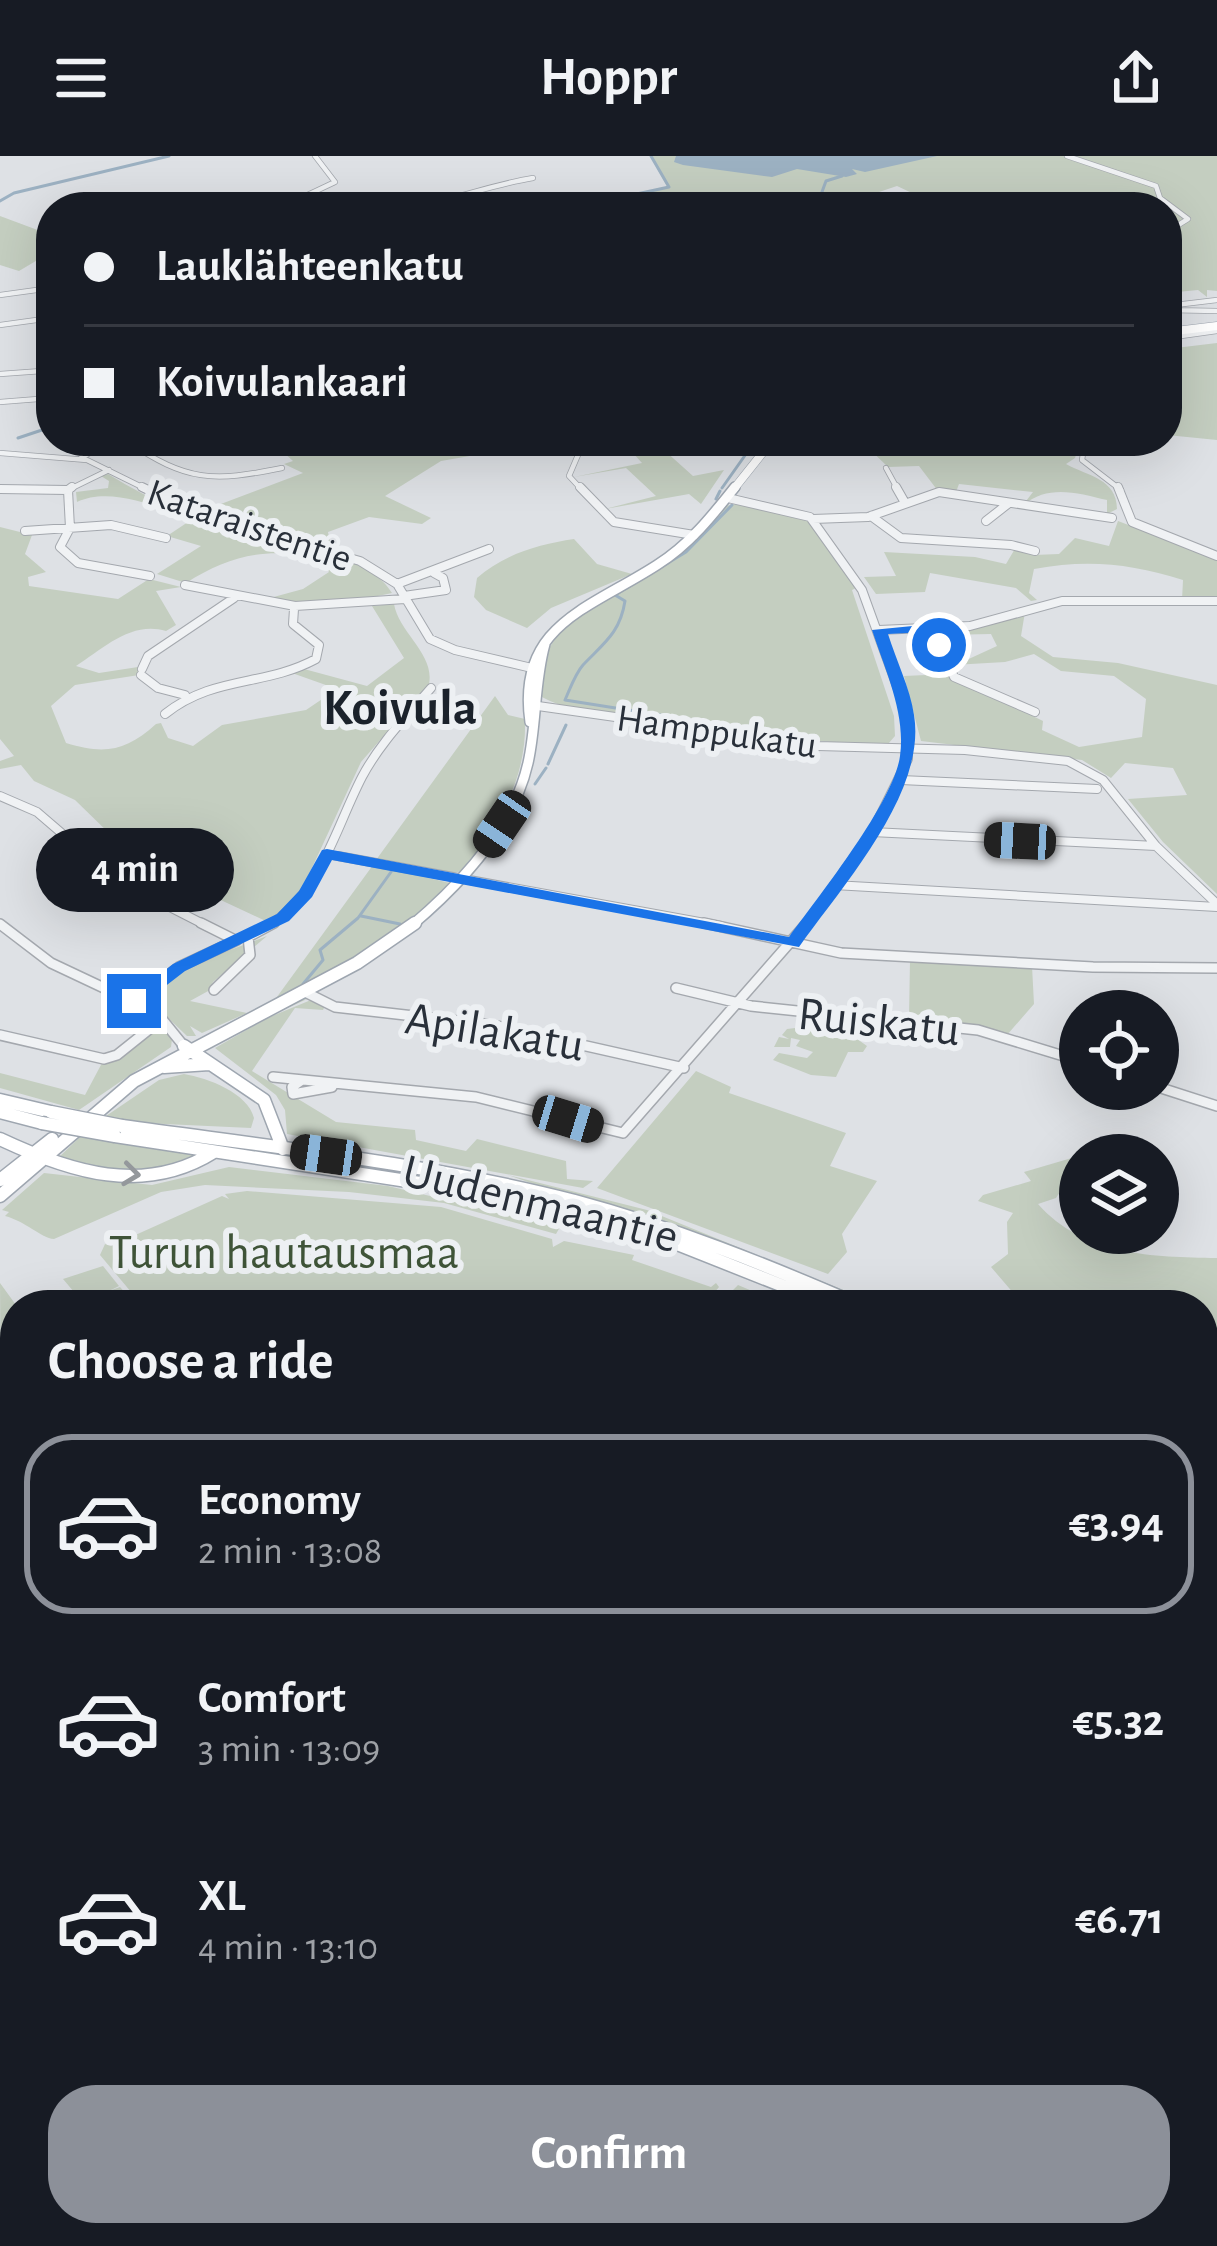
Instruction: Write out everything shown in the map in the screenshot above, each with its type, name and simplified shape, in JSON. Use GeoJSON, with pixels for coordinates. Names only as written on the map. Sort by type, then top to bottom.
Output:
{"type":"FeatureCollection","features":[{"type":"Feature","properties":{"kind":"main road"},"geometry":{"type":"LineString","coordinates":[[1182,331],[1217,328]]}},
{"type":"Feature","properties":{"kind":"main road"},"geometry":{"type":"LineString","coordinates":[[0,1180],[106,1091],[307,993],[395,942],[464,880],[514,802],[531,763],[532,668],[545,644],[570,616],[663,561],[694,535],[759,456]]}},
{"type":"Feature","properties":{"kind":"main road"},"geometry":{"type":"LineString","coordinates":[[186,1048],[264,1100],[283,1149]]}},
{"type":"Feature","properties":{"kind":"main road"},"geometry":{"type":"LineString","coordinates":[[0,1196],[28,1156],[186,1048]]}},
{"type":"Feature","properties":{"kind":"main road"},"geometry":{"type":"LineString","coordinates":[[151,1070],[210,1064]]}},
{"type":"Feature","properties":{"kind":"main road","name":"Uudenmaantie"},"geometry":{"type":"LineString","coordinates":[[0,1100],[46,1117]]}},
{"type":"Feature","properties":{"kind":"main road","name":"Uudenmaantie"},"geometry":{"type":"LineString","coordinates":[[0,1112],[216,1151],[435,1183],[568,1210],[707,1255],[794,1290]]}},
{"type":"Feature","properties":{"kind":"main road"},"geometry":{"type":"LineString","coordinates":[[250,1144],[271,1124]]}},
{"type":"Feature","properties":{"kind":"main road","name":"Uudenmaantie"},"geometry":{"type":"LineString","coordinates":[[119,1131],[250,1144],[436,1172],[572,1201],[715,1246],[822,1290]]}},
{"type":"Feature","properties":{"kind":"main road"},"geometry":{"type":"LineString","coordinates":[[0,1139],[28,1156],[158,1177],[184,1170],[216,1151]]}},
{"type":"Feature","properties":{"kind":"street"},"geometry":{"type":"LineString","coordinates":[[315,156],[335,182],[315,192]]}},
{"type":"Feature","properties":{"kind":"street"},"geometry":{"type":"LineString","coordinates":[[1067,156],[1156,186],[1157,192]]}},
{"type":"Feature","properties":{"kind":"street"},"geometry":{"type":"LineString","coordinates":[[476,192],[532,178]]}},
{"type":"Feature","properties":{"kind":"street"},"geometry":{"type":"LineString","coordinates":[[32,290],[36,292]]}},
{"type":"Feature","properties":{"kind":"street"},"geometry":{"type":"LineString","coordinates":[[0,295],[36,290]]}},
{"type":"Feature","properties":{"kind":"street"},"geometry":{"type":"LineString","coordinates":[[1182,302],[1217,300]]}},
{"type":"Feature","properties":{"kind":"street"},"geometry":{"type":"LineString","coordinates":[[1182,310],[1217,311]]}},
{"type":"Feature","properties":{"kind":"street"},"geometry":{"type":"LineString","coordinates":[[0,326],[36,320]]}},
{"type":"Feature","properties":{"kind":"street"},"geometry":{"type":"LineString","coordinates":[[0,374],[36,371]]}},
{"type":"Feature","properties":{"kind":"street"},"geometry":{"type":"LineString","coordinates":[[0,401],[36,399]]}},
{"type":"Feature","properties":{"kind":"street","name":"Kataraistentie"},"geometry":{"type":"LineString","coordinates":[[0,453],[36,455]]}},
{"type":"Feature","properties":{"kind":"street","name":"Kataraistentie"},"geometry":{"type":"LineString","coordinates":[[49,456],[81,458],[202,516],[350,557],[397,584],[430,639],[454,650],[532,668]]}},
{"type":"Feature","properties":{"kind":"street"},"geometry":{"type":"LineString","coordinates":[[81,458],[85,456]]}},
{"type":"Feature","properties":{"kind":"street"},"geometry":{"type":"LineString","coordinates":[[151,456],[220,482],[282,468]]}},
{"type":"Feature","properties":{"kind":"street"},"geometry":{"type":"LineString","coordinates":[[578,456],[569,476],[610,519],[694,535]]}},
{"type":"Feature","properties":{"kind":"street"},"geometry":{"type":"LineString","coordinates":[[1082,456],[1121,489],[1130,520],[1217,556]]}},
{"type":"Feature","properties":{"kind":"street"},"geometry":{"type":"LineString","coordinates":[[886,469],[904,500]]}},
{"type":"Feature","properties":{"kind":"street"},"geometry":{"type":"LineString","coordinates":[[0,489],[68,490],[110,470]]}},
{"type":"Feature","properties":{"kind":"street"},"geometry":{"type":"LineString","coordinates":[[68,490],[70,528],[60,547],[78,563],[150,576]]}},
{"type":"Feature","properties":{"kind":"street"},"geometry":{"type":"LineString","coordinates":[[812,519],[871,516],[904,500],[940,492],[1112,518]]}},
{"type":"Feature","properties":{"kind":"street"},"geometry":{"type":"LineString","coordinates":[[273,1077],[476,1097],[623,1133],[632,1129],[793,943],[872,832],[902,780],[910,747],[907,714],[867,598],[812,519],[791,508],[728,498]]}},
{"type":"Feature","properties":{"kind":"street"},"geometry":{"type":"LineString","coordinates":[[986,521],[1009,503]]}},
{"type":"Feature","properties":{"kind":"street"},"geometry":{"type":"LineString","coordinates":[[871,516],[901,538],[1011,544],[1035,551]]}},
{"type":"Feature","properties":{"kind":"street"},"geometry":{"type":"LineString","coordinates":[[25,531],[115,525],[166,538]]}},
{"type":"Feature","properties":{"kind":"street"},"geometry":{"type":"LineString","coordinates":[[397,584],[489,549]]}},
{"type":"Feature","properties":{"kind":"street"},"geometry":{"type":"LineString","coordinates":[[185,585],[294,609],[446,590],[443,578],[433,572]]}},
{"type":"Feature","properties":{"kind":"street"},"geometry":{"type":"LineString","coordinates":[[185,695],[158,688],[142,672],[148,656],[234,598]]}},
{"type":"Feature","properties":{"kind":"street"},"geometry":{"type":"LineString","coordinates":[[879,630],[970,626],[1062,601],[1217,601]]}},
{"type":"Feature","properties":{"kind":"street"},"geometry":{"type":"LineString","coordinates":[[165,714],[185,695],[207,685],[295,670],[316,659],[319,645],[293,624],[294,609]]}},
{"type":"Feature","properties":{"kind":"street"},"geometry":{"type":"LineString","coordinates":[[933,628],[954,677],[1035,712]]}},
{"type":"Feature","properties":{"kind":"street"},"geometry":{"type":"LineString","coordinates":[[134,1001],[179,967],[248,938],[301,901],[378,749],[431,688]]}},
{"type":"Feature","properties":{"kind":"street","name":"Hamppukatu"},"geometry":{"type":"LineString","coordinates":[[530,705],[818,746],[1039,755],[1075,764],[1103,780],[1156,846],[1217,906]]}},
{"type":"Feature","properties":{"kind":"street"},"geometry":{"type":"LineString","coordinates":[[902,780],[1097,789]]}},
{"type":"Feature","properties":{"kind":"street"},"geometry":{"type":"LineString","coordinates":[[0,796],[38,812],[115,879],[236,940]]}},
{"type":"Feature","properties":{"kind":"street"},"geometry":{"type":"LineString","coordinates":[[872,832],[1156,846]]}},
{"type":"Feature","properties":{"kind":"street"},"geometry":{"type":"LineString","coordinates":[[327,854],[873,956],[1093,968],[1217,968]]}},
{"type":"Feature","properties":{"kind":"street"},"geometry":{"type":"LineString","coordinates":[[834,885],[1217,906]]}},
{"type":"Feature","properties":{"kind":"street"},"geometry":{"type":"LineString","coordinates":[[0,924],[52,963],[162,1018],[186,1048]]}},
{"type":"Feature","properties":{"kind":"street"},"geometry":{"type":"LineString","coordinates":[[214,990],[250,956],[248,938]]}},
{"type":"Feature","properties":{"kind":"street","name":"Ruiskatu"},"geometry":{"type":"LineString","coordinates":[[676,988],[741,1004],[978,1030],[1059,1055]]}},
{"type":"Feature","properties":{"kind":"street","name":"Apilakatu"},"geometry":{"type":"LineString","coordinates":[[307,993],[335,1007],[493,1025],[684,1068]]}},
{"type":"Feature","properties":{"kind":"street"},"geometry":{"type":"LineString","coordinates":[[0,1035],[104,1059],[117,1055],[162,1018]]}},
{"type":"Feature","properties":{"kind":"street"},"geometry":{"type":"LineString","coordinates":[[1179,1094],[1217,1106]]}},
{"type":"Feature","properties":{"kind":"green space"},"geometry":{"type":"Polygon","coordinates":[[[650,156],[1217,156],[1217,291],[1207,290],[1207,297],[1198,290],[1182,292],[1182,192],[910,192],[897,186],[879,192],[649,192],[668,188],[650,156]]]}},
{"type":"Feature","properties":{"kind":"green space"},"geometry":{"type":"Polygon","coordinates":[[[0,216],[36,229],[36,261],[19,271],[0,265],[0,216]]]}},
{"type":"Feature","properties":{"kind":"green space"},"geometry":{"type":"Polygon","coordinates":[[[1217,343],[1217,440],[1182,436],[1182,347],[1217,343]]]}},
{"type":"Feature","properties":{"kind":"green space"},"geometry":{"type":"Polygon","coordinates":[[[288,456],[470,456],[441,461],[385,496],[431,518],[422,524],[369,517],[328,532],[331,547],[205,510],[303,473],[284,464],[293,461],[288,456]]]}},
{"type":"Feature","properties":{"kind":"green space"},"geometry":{"type":"Polygon","coordinates":[[[636,456],[671,456],[693,476],[724,470],[701,504],[689,494],[605,509],[656,496],[626,468],[574,477],[642,463],[636,456]]]}},
{"type":"Feature","properties":{"kind":"green space"},"geometry":{"type":"Polygon","coordinates":[[[877,456],[1076,456],[1066,464],[1107,485],[1117,509],[1107,514],[1107,500],[1074,493],[1043,494],[1023,505],[1033,492],[959,484],[956,492],[938,491],[919,466],[888,467],[877,456]]]}},
{"type":"Feature","properties":{"kind":"green space"},"geometry":{"type":"Polygon","coordinates":[[[108,474],[197,518],[360,566],[392,593],[340,604],[259,601],[303,589],[329,572],[321,559],[285,553],[235,560],[186,583],[157,574],[201,546],[167,536],[191,520],[119,497],[77,502],[76,492],[108,488],[109,481],[101,476],[108,474]]]}},
{"type":"Feature","properties":{"kind":"green space"},"geometry":{"type":"Polygon","coordinates":[[[742,503],[809,520],[856,588],[852,590],[894,716],[895,736],[888,744],[801,739],[579,709],[537,694],[544,657],[559,632],[580,613],[639,579],[725,506],[742,503]]]}},
{"type":"Feature","properties":{"kind":"green space"},"geometry":{"type":"Polygon","coordinates":[[[1118,521],[1217,559],[1217,596],[1182,600],[1183,580],[1110,565],[1034,569],[1029,593],[1037,600],[1031,601],[1016,588],[930,573],[925,592],[876,594],[864,577],[896,576],[884,552],[975,557],[1006,564],[1016,547],[1034,555],[1059,554],[1075,538],[1109,546],[1118,521]]]}},
{"type":"Feature","properties":{"kind":"green space"},"geometry":{"type":"Polygon","coordinates":[[[0,527],[32,535],[25,554],[46,572],[28,577],[29,586],[118,599],[149,579],[181,587],[156,591],[176,625],[166,631],[130,633],[76,666],[99,673],[138,667],[139,675],[75,685],[51,706],[66,743],[80,747],[125,745],[161,723],[168,738],[193,746],[222,725],[306,710],[337,689],[292,673],[304,669],[367,686],[404,658],[372,606],[394,604],[427,663],[429,684],[361,762],[298,898],[270,923],[165,874],[117,841],[84,852],[114,838],[75,800],[34,781],[21,765],[0,769],[0,761],[14,756],[0,739],[0,527]]]}},
{"type":"Feature","properties":{"kind":"green space"},"geometry":{"type":"Polygon","coordinates":[[[574,539],[597,564],[632,574],[551,608],[527,628],[486,610],[474,597],[477,578],[499,562],[535,547],[574,539]]]}},
{"type":"Feature","properties":{"kind":"green space"},"geometry":{"type":"Polygon","coordinates":[[[1025,612],[1021,636],[1053,657],[1118,663],[1217,685],[1217,894],[1163,842],[1128,799],[1187,795],[1173,768],[1125,763],[1111,778],[1082,760],[921,741],[904,676],[948,674],[1043,721],[1042,730],[1079,747],[1142,737],[1146,699],[1114,676],[1061,671],[1034,654],[1005,662],[953,665],[945,647],[960,663],[997,646],[991,634],[945,635],[946,644],[939,632],[976,629],[1025,612]]]}},
{"type":"Feature","properties":{"kind":"green space"},"geometry":{"type":"Polygon","coordinates":[[[495,696],[508,715],[525,719],[521,762],[499,817],[465,871],[442,874],[376,860],[495,696]]]}},
{"type":"Feature","properties":{"kind":"green space"},"geometry":{"type":"Polygon","coordinates":[[[373,865],[450,883],[412,921],[359,962],[274,1001],[373,865]]]}},
{"type":"Feature","properties":{"kind":"green space"},"geometry":{"type":"Polygon","coordinates":[[[267,936],[213,982],[210,990],[190,1001],[247,1013],[202,1033],[190,1026],[196,1036],[187,1036],[162,1012],[166,1009],[143,999],[185,967],[267,936]]]}},
{"type":"Feature","properties":{"kind":"green space"},"geometry":{"type":"Polygon","coordinates":[[[910,960],[1032,966],[1034,1004],[1007,1035],[909,1018],[910,960]]]}},
{"type":"Feature","properties":{"kind":"green space"},"geometry":{"type":"Polygon","coordinates":[[[311,1000],[325,1006],[323,1010],[295,1008],[252,1071],[336,1122],[415,1130],[416,1140],[466,1151],[477,1139],[566,1161],[567,1179],[593,1181],[583,1188],[287,1134],[285,1110],[276,1095],[215,1048],[268,1018],[311,1000]]]}},
{"type":"Feature","properties":{"kind":"green space"},"geometry":{"type":"Polygon","coordinates":[[[156,1027],[164,1027],[171,1047],[79,1110],[0,1088],[0,1073],[85,1095],[102,1063],[156,1027]]]}},
{"type":"Feature","properties":{"kind":"green space"},"geometry":{"type":"Polygon","coordinates":[[[787,1029],[850,1034],[867,1046],[863,1052],[848,1052],[836,1077],[811,1075],[773,1060],[779,1053],[807,1058],[813,1052],[796,1046],[800,1040],[791,1038],[790,1047],[774,1047],[779,1037],[789,1039],[782,1035],[787,1029]]]}},
{"type":"Feature","properties":{"kind":"green space"},"geometry":{"type":"Polygon","coordinates":[[[696,1071],[731,1087],[729,1093],[846,1133],[830,1166],[877,1181],[842,1234],[847,1252],[828,1274],[597,1188],[696,1071]]]}},
{"type":"Feature","properties":{"kind":"green space"},"geometry":{"type":"Polygon","coordinates":[[[184,1074],[236,1094],[254,1118],[251,1128],[143,1123],[106,1116],[159,1080],[184,1074]]]}},
{"type":"Feature","properties":{"kind":"green space"},"geometry":{"type":"Polygon","coordinates":[[[80,1137],[208,1153],[142,1174],[56,1160],[80,1137]]]}},
{"type":"Feature","properties":{"kind":"green space"},"geometry":{"type":"Polygon","coordinates":[[[1059,1162],[1059,1193],[1038,1204],[1059,1223],[1059,1254],[1217,1258],[1217,1290],[1011,1290],[991,1267],[1008,1254],[1007,1222],[1013,1213],[978,1201],[983,1195],[1031,1181],[1024,1172],[1059,1162]]]}},
{"type":"Feature","properties":{"kind":"green space"},"geometry":{"type":"Polygon","coordinates":[[[229,1167],[388,1186],[560,1227],[556,1234],[444,1203],[349,1192],[205,1185],[161,1192],[54,1239],[5,1216],[9,1212],[2,1210],[44,1173],[152,1185],[229,1167]]]}},
{"type":"Feature","properties":{"kind":"green space"},"geometry":{"type":"Polygon","coordinates":[[[508,1175],[647,1210],[843,1290],[508,1175]]]}},
{"type":"Feature","properties":{"kind":"green space","name":"Turun hautausmaa"},"geometry":{"type":"Polygon","coordinates":[[[247,1191],[441,1207],[552,1239],[553,1247],[564,1241],[634,1255],[632,1260],[719,1287],[129,1290],[100,1255],[105,1244],[111,1246],[222,1196],[229,1199],[225,1194],[247,1191]]]}},
{"type":"Feature","properties":{"kind":"green space"},"geometry":{"type":"Polygon","coordinates":[[[103,1266],[119,1286],[72,1290],[63,1279],[103,1266]]]}},
{"type":"Feature","properties":{"kind":"water"},"geometry":{"type":"Polygon","coordinates":[[[676,156],[937,156],[865,172],[852,169],[857,174],[846,177],[797,169],[772,177],[683,165],[674,162],[676,156]]]}},
{"type":"Feature","properties":{"kind":"waterway"},"geometry":{"type":"LineString","coordinates":[[0,201],[14,193],[169,156]]}},
{"type":"Feature","properties":{"kind":"waterway"},"geometry":{"type":"LineString","coordinates":[[646,192],[669,187],[651,156]]}},
{"type":"Feature","properties":{"kind":"waterway"},"geometry":{"type":"LineString","coordinates":[[822,192],[826,181],[842,176]]}},
{"type":"Feature","properties":{"kind":"waterway"},"geometry":{"type":"LineString","coordinates":[[18,438],[36,432]]}},
{"type":"Feature","properties":{"kind":"waterway"},"geometry":{"type":"LineString","coordinates":[[722,488],[745,456]]}},
{"type":"Feature","properties":{"kind":"waterway"},"geometry":{"type":"LineString","coordinates":[[716,499],[720,491]]}},
{"type":"Feature","properties":{"kind":"waterway"},"geometry":{"type":"LineString","coordinates":[[732,505],[686,552],[615,595],[625,601],[619,621],[580,669],[565,700],[818,740]]}},
{"type":"Feature","properties":{"kind":"waterway"},"geometry":{"type":"LineString","coordinates":[[548,764],[566,725]]}},
{"type":"Feature","properties":{"kind":"waterway"},"geometry":{"type":"LineString","coordinates":[[535,784],[546,768]]}},
{"type":"Feature","properties":{"kind":"waterway"},"geometry":{"type":"LineString","coordinates":[[303,984],[323,960],[320,950],[358,918],[391,872]]}},
{"type":"Feature","properties":{"kind":"waterway"},"geometry":{"type":"LineString","coordinates":[[361,916],[400,924]]}},
{"type":"Feature","properties":{"kind":"district","name":"Koivula"},"geometry":{"type":"Point","coordinates":[400,706]}},
{"type":"Feature","properties":{"kind":"route"},"geometry":{"type":"LineString","coordinates":[[134,1001],[179,967],[248,938],[283,917],[301,901],[327,854],[793,943],[872,832],[902,780],[908,759],[907,714],[879,630],[933,628],[939,645]]}}]}
